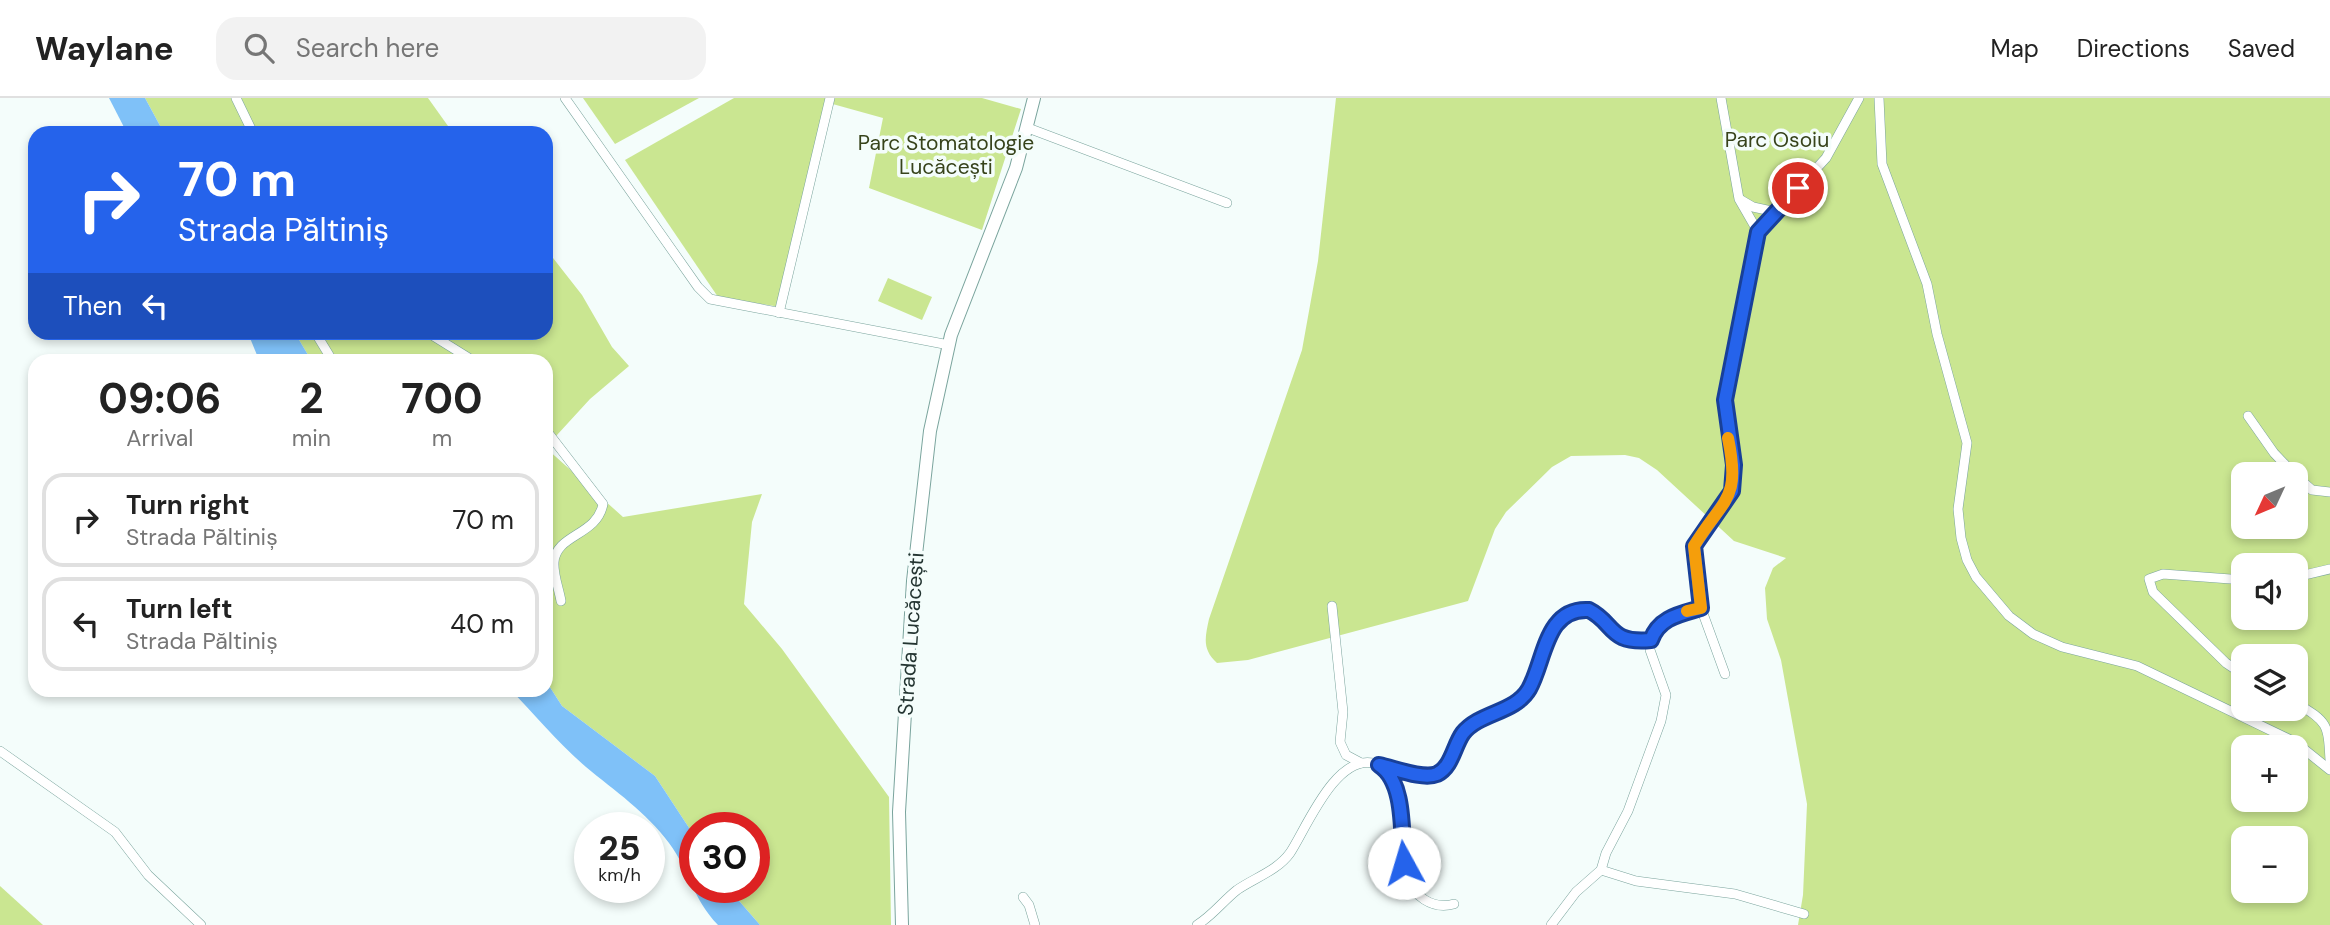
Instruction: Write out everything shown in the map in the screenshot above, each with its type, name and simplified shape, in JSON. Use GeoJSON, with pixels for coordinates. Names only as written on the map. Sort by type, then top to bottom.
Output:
{"type":"FeatureCollection","features":[{"type":"Feature","properties":{"kind":"main road","name":"Strada Lucăcești"},"geometry":{"type":"LineString","coordinates":[[902,925],[899,811],[913,580],[930,431],[949,345],[1008,192],[1028,128],[1034,98]]}},
{"type":"Feature","properties":{"kind":"street"},"geometry":{"type":"LineString","coordinates":[[236,98],[250,126]]}},
{"type":"Feature","properties":{"kind":"street"},"geometry":{"type":"LineString","coordinates":[[565,98],[698,287],[710,299],[949,345]]}},
{"type":"Feature","properties":{"kind":"street"},"geometry":{"type":"LineString","coordinates":[[779,313],[830,98]]}},
{"type":"Feature","properties":{"kind":"street"},"geometry":{"type":"LineString","coordinates":[[1721,98],[1739,199],[1758,232]]}},
{"type":"Feature","properties":{"kind":"street"},"geometry":{"type":"LineString","coordinates":[[1724,674],[1701,608],[1694,546],[1728,500],[1734,481],[1724,411],[1758,232],[1826,158],[1859,98]]}},
{"type":"Feature","properties":{"kind":"street"},"geometry":{"type":"LineString","coordinates":[[1879,98],[1882,164],[1927,284],[1937,334],[1967,443],[1958,509],[1961,538],[1967,560],[1976,577],[2009,616],[2033,634],[2062,647],[2137,666],[2295,742],[2330,770]]}},
{"type":"Feature","properties":{"kind":"street"},"geometry":{"type":"LineString","coordinates":[[1028,128],[1227,203]]}},
{"type":"Feature","properties":{"kind":"street"},"geometry":{"type":"LineString","coordinates":[[1739,199],[1753,207],[1776,212]]}},
{"type":"Feature","properties":{"kind":"street"},"geometry":{"type":"LineString","coordinates":[[440,340],[462,354]]}},
{"type":"Feature","properties":{"kind":"street"},"geometry":{"type":"LineString","coordinates":[[2248,416],[2283,462]]}},
{"type":"Feature","properties":{"kind":"street"},"geometry":{"type":"LineString","coordinates":[[553,439],[603,503],[593,525],[570,538],[556,552],[554,564],[561,601]]}},
{"type":"Feature","properties":{"kind":"street"},"geometry":{"type":"LineString","coordinates":[[2308,486],[2312,490],[2330,492]]}},
{"type":"Feature","properties":{"kind":"street"},"geometry":{"type":"LineString","coordinates":[[2308,574],[2330,569]]}},
{"type":"Feature","properties":{"kind":"street"},"geometry":{"type":"LineString","coordinates":[[2231,579],[2163,574],[2149,579],[2153,592],[2231,666]]}},
{"type":"Feature","properties":{"kind":"street"},"geometry":{"type":"LineString","coordinates":[[1332,606],[1343,712],[1340,742],[1346,755],[1361,763],[1427,775],[1438,773],[1448,763],[1462,735],[1472,724],[1516,702],[1528,691],[1549,634],[1559,621],[1572,612],[1589,610],[1622,637],[1651,640]]}},
{"type":"Feature","properties":{"kind":"street"},"geometry":{"type":"LineString","coordinates":[[1551,925],[1576,892],[1601,870],[1606,853],[1628,811],[1664,712],[1666,695],[1650,650],[1655,631],[1669,618],[1701,608]]}},
{"type":"Feature","properties":{"kind":"street"},"geometry":{"type":"LineString","coordinates":[[2308,710],[2329,729],[2330,760]]}},
{"type":"Feature","properties":{"kind":"street"},"geometry":{"type":"LineString","coordinates":[[0,751],[115,832],[148,875],[201,925]]}},
{"type":"Feature","properties":{"kind":"street"},"geometry":{"type":"LineString","coordinates":[[1197,925],[1216,913],[1236,891],[1271,870],[1289,854],[1325,793],[1348,768],[1361,763]]}},
{"type":"Feature","properties":{"kind":"street"},"geometry":{"type":"LineString","coordinates":[[1379,765],[1388,772],[1394,785],[1406,875],[1411,888],[1435,904],[1454,904]]}},
{"type":"Feature","properties":{"kind":"street"},"geometry":{"type":"LineString","coordinates":[[1601,870],[1636,881],[1735,894],[1804,914]]}},
{"type":"Feature","properties":{"kind":"street"},"geometry":{"type":"LineString","coordinates":[[1023,897],[1029,905],[1035,925]]}},
{"type":"Feature","properties":{"kind":"green space"},"geometry":{"type":"Polygon","coordinates":[[[145,98],[428,98],[448,126],[160,126],[145,98]]]}},
{"type":"Feature","properties":{"kind":"green space"},"geometry":{"type":"Polygon","coordinates":[[[583,98],[699,98],[615,144],[583,98]]]}},
{"type":"Feature","properties":{"kind":"green space"},"geometry":{"type":"Polygon","coordinates":[[[734,98],[828,98],[780,307],[718,297],[625,160],[734,98]]]}},
{"type":"Feature","properties":{"kind":"green space","name":"Parc Stomatologie Lucăcești"},"geometry":{"type":"Polygon","coordinates":[[[830,98],[982,98],[1021,109],[982,230],[869,188],[883,118],[829,103],[830,98]]]}},
{"type":"Feature","properties":{"kind":"green space","name":"Parc Osoiu"},"geometry":{"type":"Polygon","coordinates":[[[1336,98],[2330,98],[2330,925],[1798,925],[1803,895],[1807,804],[1781,660],[1767,619],[1765,588],[1773,568],[1786,558],[1734,541],[1657,470],[1639,458],[1625,455],[1571,456],[1552,467],[1506,512],[1495,529],[1468,601],[1248,660],[1217,663],[1209,653],[1206,643],[1209,619],[1302,350],[1318,261],[1336,98]]]}},
{"type":"Feature","properties":{"kind":"green space"},"geometry":{"type":"Polygon","coordinates":[[[553,258],[582,295],[612,347],[629,366],[590,399],[553,439],[553,354],[307,354],[299,340],[553,340],[553,258]]]}},
{"type":"Feature","properties":{"kind":"green space"},"geometry":{"type":"Polygon","coordinates":[[[888,278],[932,297],[922,320],[878,301],[888,278]]]}},
{"type":"Feature","properties":{"kind":"green space"},"geometry":{"type":"Polygon","coordinates":[[[553,454],[623,517],[762,494],[752,522],[744,604],[782,649],[889,797],[891,925],[760,925],[741,903],[770,903],[770,812],[679,813],[655,776],[562,706],[553,692],[553,454]]]}},
{"type":"Feature","properties":{"kind":"green space"},"geometry":{"type":"Polygon","coordinates":[[[0,886],[43,925],[0,925],[0,886]]]}},
{"type":"Feature","properties":{"kind":"water"},"geometry":{"type":"Polygon","coordinates":[[[109,98],[145,98],[160,126],[123,126],[109,98]]]}},
{"type":"Feature","properties":{"kind":"water"},"geometry":{"type":"Polygon","coordinates":[[[251,340],[299,340],[307,354],[257,354],[251,340]]]}},
{"type":"Feature","properties":{"kind":"water"},"geometry":{"type":"Polygon","coordinates":[[[553,692],[562,706],[655,776],[679,813],[679,859],[665,838],[665,812],[641,812],[576,758],[518,697],[553,697],[553,692]]]}},
{"type":"Feature","properties":{"kind":"water"},"geometry":{"type":"Polygon","coordinates":[[[701,903],[741,903],[760,925],[718,925],[701,903]]]}},
{"type":"Feature","properties":{"kind":"slow traffic"},"geometry":{"type":"LineString","coordinates":[[1687,611],[1701,608],[1694,546],[1732,491],[1734,465],[1728,438]]}},
{"type":"Feature","properties":{"kind":"route"},"geometry":{"type":"LineString","coordinates":[[1404,863],[1398,802],[1392,777],[1379,765],[1427,775],[1438,773],[1448,763],[1462,735],[1472,724],[1516,702],[1528,691],[1549,634],[1564,616],[1572,612],[1593,611],[1608,629],[1622,637],[1646,641],[1651,640],[1655,631],[1675,614],[1701,608],[1694,546],[1732,491],[1734,465],[1724,411],[1725,400],[1758,232],[1798,188]]}}]}
